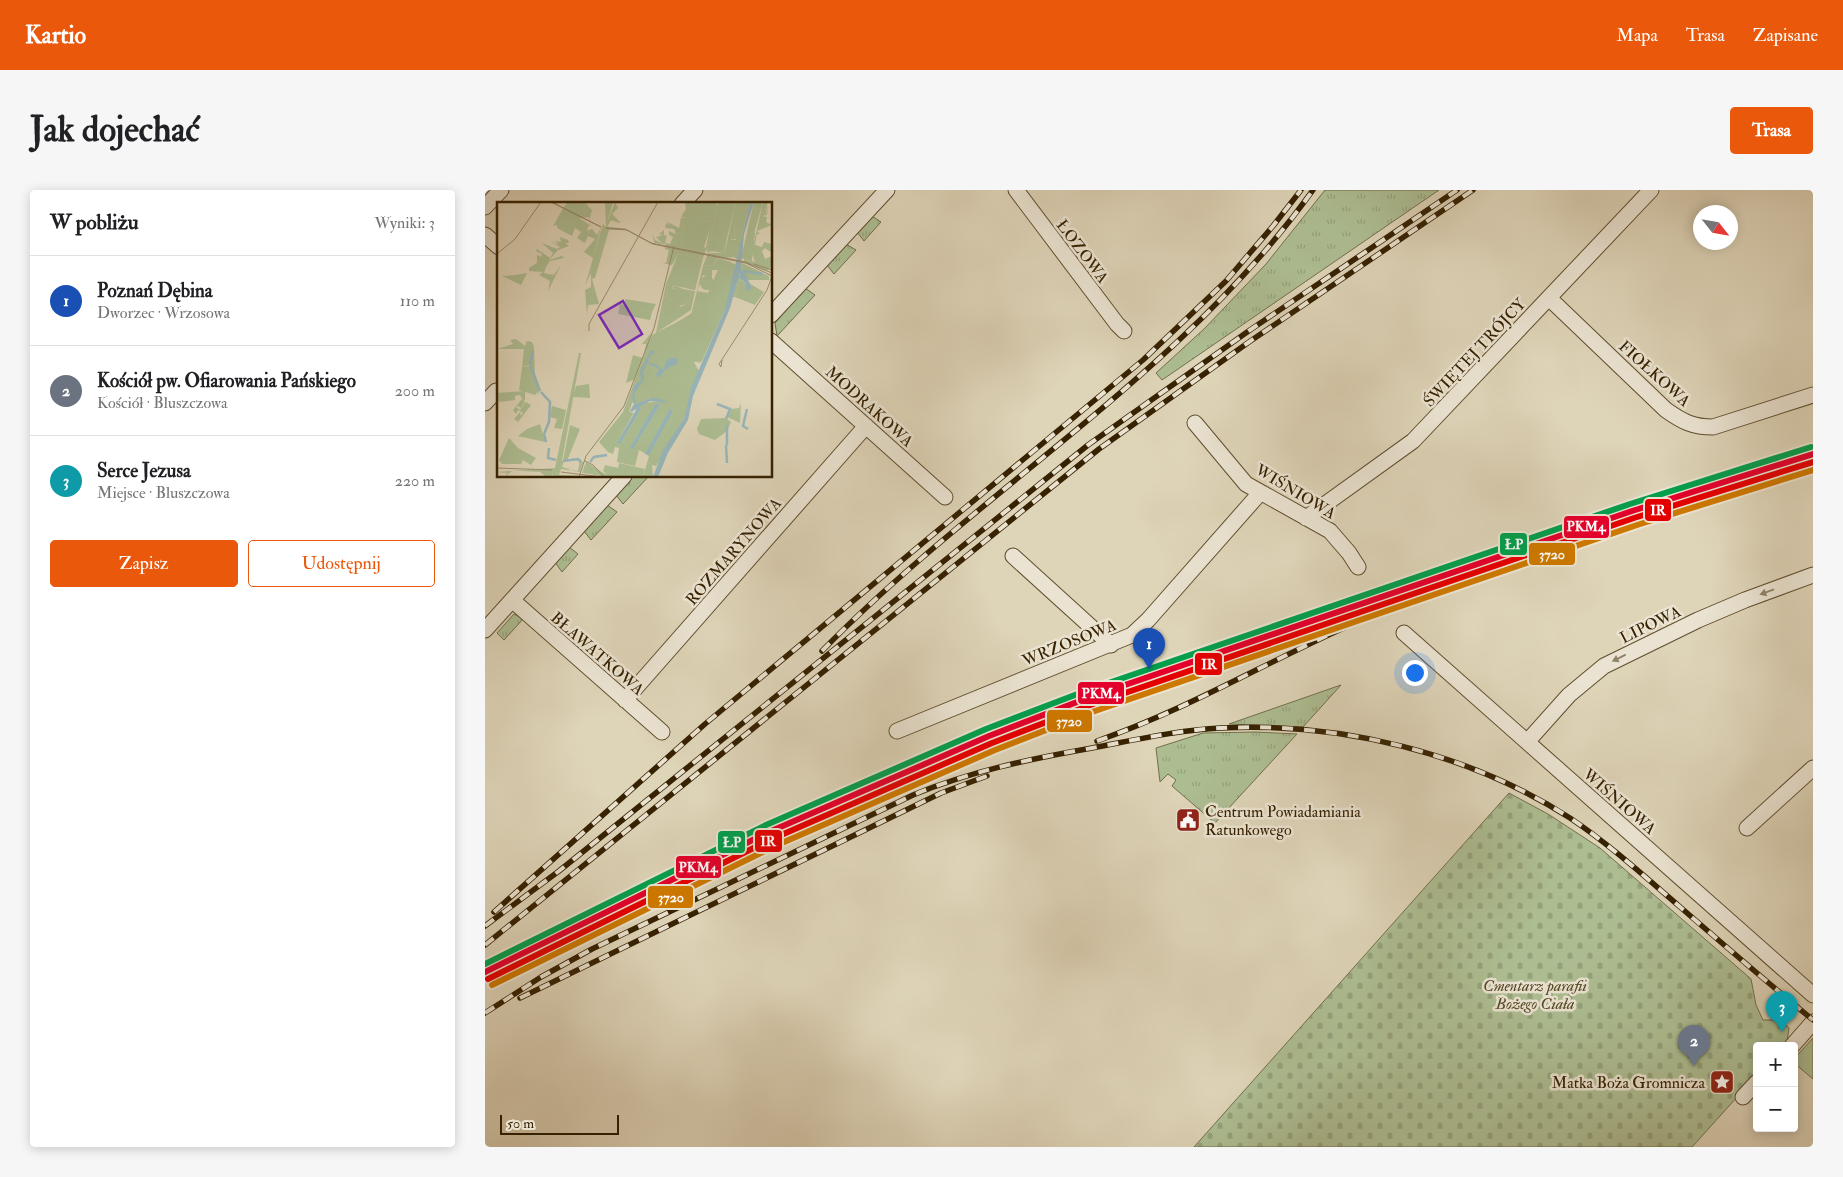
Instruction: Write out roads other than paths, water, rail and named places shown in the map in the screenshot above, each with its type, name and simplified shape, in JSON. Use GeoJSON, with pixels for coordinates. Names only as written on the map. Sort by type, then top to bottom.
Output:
{"type":"FeatureCollection","features":[{"type":"Feature","properties":{"kind":"street"},"geometry":{"type":"LineString","coordinates":[[485,207],[501,190]]}},
{"type":"Feature","properties":{"kind":"street"},"geometry":{"type":"LineString","coordinates":[[684,202],[695,190]]}},
{"type":"Feature","properties":{"kind":"street"},"geometry":{"type":"LineString","coordinates":[[773,313],[887,190]]}},
{"type":"Feature","properties":{"kind":"street","name":"ŁOZOWA"},"geometry":{"type":"LineString","coordinates":[[1016,190],[1124,331]]}},
{"type":"Feature","properties":{"kind":"street","name":"ŚWIĘTEJ TRÓJCY"},"geometry":{"type":"LineString","coordinates":[[1306,518],[1413,441],[1651,190]]}},
{"type":"Feature","properties":{"kind":"street"},"geometry":{"type":"LineString","coordinates":[[485,235],[497,246]]}},
{"type":"Feature","properties":{"kind":"street","name":"FIOŁKOWA"},"geometry":{"type":"LineString","coordinates":[[1549,298],[1666,410],[1685,424],[1697,427],[1713,427],[1813,395]]}},
{"type":"Feature","properties":{"kind":"street","name":"MODRAKOWA"},"geometry":{"type":"LineString","coordinates":[[773,343],[945,497]]}},
{"type":"Feature","properties":{"kind":"street"},"geometry":{"type":"LineString","coordinates":[[485,403],[496,391]]}},
{"type":"Feature","properties":{"kind":"street","name":"WIŚNIOWA"},"geometry":{"type":"LineString","coordinates":[[1195,423],[1240,478],[1260,493],[1330,531],[1349,553],[1358,568]]}},
{"type":"Feature","properties":{"kind":"street","name":"ROZMARYNOWA"},"geometry":{"type":"LineString","coordinates":[[625,700],[866,426]]}},
{"type":"Feature","properties":{"kind":"street"},"geometry":{"type":"LineString","coordinates":[[485,630],[622,478]]}},
{"type":"Feature","properties":{"kind":"street","name":"WRZOSOWA"},"geometry":{"type":"LineString","coordinates":[[897,731],[1111,645],[1140,629],[1260,493]]}},
{"type":"Feature","properties":{"kind":"street"},"geometry":{"type":"LineString","coordinates":[[1013,556],[1111,645]]}},
{"type":"Feature","properties":{"kind":"street","name":"LIPOWA"},"geometry":{"type":"LineString","coordinates":[[1527,742],[1569,695],[1603,666],[1706,616],[1813,575]]}},
{"type":"Feature","properties":{"kind":"street","name":"BŁAWATKOWA"},"geometry":{"type":"LineString","coordinates":[[512,600],[662,732]]}},
{"type":"Feature","properties":{"kind":"street","name":"WIŚNIOWA"},"geometry":{"type":"LineString","coordinates":[[1404,633],[1813,995]]}},
{"type":"Feature","properties":{"kind":"street"},"geometry":{"type":"LineString","coordinates":[[1747,828],[1813,768]]}},
{"type":"Feature","properties":{"kind":"street"},"geometry":{"type":"LineString","coordinates":[[1796,1042],[1813,1022]]}},
{"type":"Feature","properties":{"kind":"street"},"geometry":{"type":"LineString","coordinates":[[1743,1097],[1753,1086]]}},
{"type":"Feature","properties":{"kind":"railway"},"geometry":{"type":"LineString","coordinates":[[494,912],[705,724],[1143,360],[1226,281],[1301,190]]}},
{"type":"Feature","properties":{"kind":"railway"},"geometry":{"type":"LineString","coordinates":[[822,651],[946,537],[1077,430],[1141,375],[1203,317],[1260,256],[1313,190]]}},
{"type":"Feature","properties":{"kind":"railway"},"geometry":{"type":"LineString","coordinates":[[485,926],[559,871],[1088,445],[1250,330],[1457,190]]}},
{"type":"Feature","properties":{"kind":"railway"},"geometry":{"type":"LineString","coordinates":[[485,945],[1099,449],[1249,342],[1473,190]]}},
{"type":"Feature","properties":{"kind":"railway"},"geometry":{"type":"LineString","coordinates":[[1097,741],[1167,713],[1336,631],[1422,596],[1666,512],[1813,466]]}},
{"type":"Feature","properties":{"kind":"railway"},"geometry":{"type":"LineString","coordinates":[[485,1013],[541,977],[592,949],[913,795],[979,772],[1069,752],[1189,731],[1266,727],[1312,730],[1403,746],[1447,759],[1531,795],[1570,818],[1612,849],[1813,1020]]}},
{"type":"Feature","properties":{"kind":"railway"},"geometry":{"type":"LineString","coordinates":[[520,998],[941,793],[987,776]]}},
{"type":"Feature","properties":{"kind":"place","name":"Poznań Dębina"},"geometry":{"type":"Point","coordinates":[1149,669]}},
{"type":"Feature","properties":{"kind":"place","name":"Centrum Powiadamiania Ratunkowego"},"geometry":{"type":"Point","coordinates":[1188,820]}},
{"type":"Feature","properties":{"kind":"place","name":"Serce Jezusa"},"geometry":{"type":"Point","coordinates":[1782,1032]}},
{"type":"Feature","properties":{"kind":"place","name":"Kościół pw. Ofiarowania Pańskiego"},"geometry":{"type":"Point","coordinates":[1694,1066]}},
{"type":"Feature","properties":{"kind":"place","name":"Matka Boża Gromnicza"},"geometry":{"type":"Point","coordinates":[1722,1082]}},
{"type":"Feature","properties":{"kind":"park label","name":"Cmentarz parafii Bożego Ciała"},"geometry":{"type":"Point","coordinates":[1535,994]}}]}
